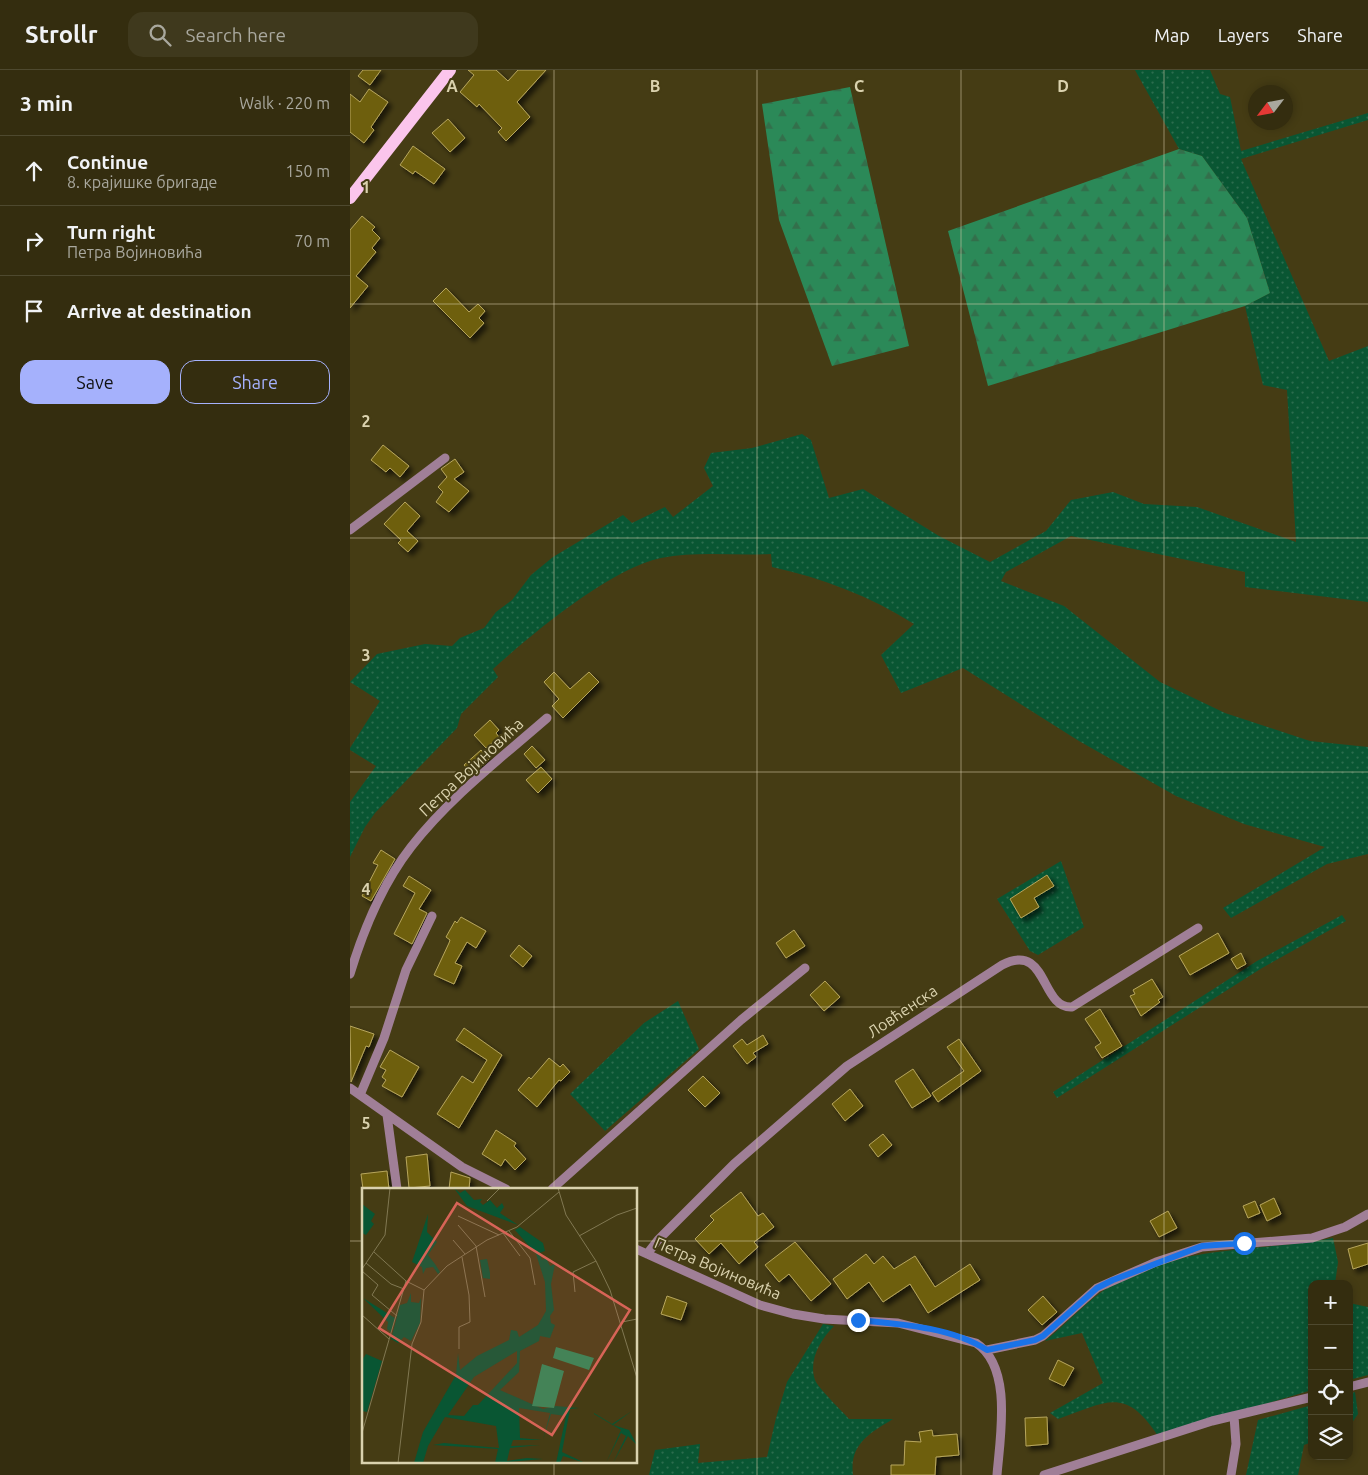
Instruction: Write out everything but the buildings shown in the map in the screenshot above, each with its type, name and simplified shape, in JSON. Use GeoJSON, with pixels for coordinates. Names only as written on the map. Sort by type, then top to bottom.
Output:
{"type":"FeatureCollection","features":[{"type":"Feature","properties":{"kind":"main road"},"geometry":{"type":"LineString","coordinates":[[350,198],[449,70]]}},
{"type":"Feature","properties":{"kind":"street"},"geometry":{"type":"LineString","coordinates":[[350,530],[445,458]]}},
{"type":"Feature","properties":{"kind":"street","name":"Петра Војиновића"},"geometry":{"type":"LineString","coordinates":[[350,974],[355,957],[386,886],[410,848],[437,816],[546,718]]}},
{"type":"Feature","properties":{"kind":"street"},"geometry":{"type":"LineString","coordinates":[[360,1095],[384,1038],[406,970],[432,916]]}},
{"type":"Feature","properties":{"kind":"street","name":"Ловћенска"},"geometry":{"type":"LineString","coordinates":[[647,1254],[734,1164],[847,1066],[1002,965],[1015,959],[1026,961],[1037,970],[1057,1000],[1065,1006],[1072,1007],[1198,928]]}},
{"type":"Feature","properties":{"kind":"street"},"geometry":{"type":"LineString","coordinates":[[553,1188],[741,1020],[805,968]]}},
{"type":"Feature","properties":{"kind":"street"},"geometry":{"type":"LineString","coordinates":[[350,1088],[462,1167],[504,1188]]}},
{"type":"Feature","properties":{"kind":"street"},"geometry":{"type":"LineString","coordinates":[[387,1114],[397,1188]]}},
{"type":"Feature","properties":{"kind":"street"},"geometry":{"type":"LineString","coordinates":[[998,1475],[1001,1402],[996,1372],[987,1350],[1035,1340],[1043,1336],[1097,1288],[1133,1271],[1181,1253],[1218,1244],[1312,1238],[1345,1227],[1368,1214]]}},
{"type":"Feature","properties":{"kind":"street","name":"Петра Војиновића"},"geometry":{"type":"LineString","coordinates":[[638,1250],[760,1305],[792,1314],[824,1319],[898,1324],[960,1338],[987,1350]]}},
{"type":"Feature","properties":{"kind":"street"},"geometry":{"type":"LineString","coordinates":[[1353,1386],[1368,1382]]}},
{"type":"Feature","properties":{"kind":"street"},"geometry":{"type":"LineString","coordinates":[[1048,1475],[1212,1420],[1308,1398]]}},
{"type":"Feature","properties":{"kind":"street"},"geometry":{"type":"LineString","coordinates":[[1231,1475],[1236,1444],[1234,1416]]}},
{"type":"Feature","properties":{"kind":"green space"},"geometry":{"type":"Polygon","coordinates":[[[1135,70],[1210,70],[1220,94],[1230,97],[1241,151],[1368,113],[1368,120],[1241,159],[1329,361],[1368,346],[1368,602],[1245,587],[1245,572],[1071,536],[1006,572],[1001,581],[1064,606],[1160,682],[1225,713],[1310,741],[1368,747],[1368,854],[1327,864],[1231,918],[1223,908],[1325,847],[1244,824],[1176,796],[1079,741],[963,668],[901,693],[881,655],[914,624],[880,605],[845,589],[827,582],[772,567],[771,554],[716,554],[674,556],[640,564],[618,575],[572,604],[528,638],[493,669],[498,677],[461,714],[457,728],[375,813],[365,827],[350,857],[350,802],[376,766],[350,750],[350,748],[380,701],[350,682],[377,654],[425,644],[452,646],[460,638],[484,628],[496,612],[512,600],[531,575],[553,557],[623,515],[632,523],[665,507],[673,517],[713,486],[704,468],[711,453],[752,448],[802,434],[811,440],[829,498],[863,489],[939,536],[990,562],[1046,531],[1071,500],[1113,492],[1144,504],[1197,507],[1296,542],[1287,390],[1263,385],[1245,306],[1270,293],[1247,218],[1202,156],[1179,149],[1135,70]]]}},
{"type":"Feature","properties":{"kind":"green space"},"geometry":{"type":"Polygon","coordinates":[[[850,87],[909,346],[832,366],[779,220],[762,104],[850,87]]]}},
{"type":"Feature","properties":{"kind":"green space"},"geometry":{"type":"Polygon","coordinates":[[[1179,149],[1202,156],[1247,218],[1270,293],[1245,306],[988,386],[948,231],[1179,149]]]}},
{"type":"Feature","properties":{"kind":"green space"},"geometry":{"type":"Polygon","coordinates":[[[1061,861],[1084,927],[1038,955],[1030,951],[997,899],[1061,861]]]}},
{"type":"Feature","properties":{"kind":"green space"},"geometry":{"type":"Polygon","coordinates":[[[1342,915],[1346,921],[1262,968],[1057,1098],[1053,1092],[1257,961],[1342,915]]]}},
{"type":"Feature","properties":{"kind":"green space"},"geometry":{"type":"Polygon","coordinates":[[[678,1001],[699,1049],[605,1131],[570,1094],[644,1023],[678,1001]]]}},
{"type":"Feature","properties":{"kind":"green space"},"geometry":{"type":"Polygon","coordinates":[[[1333,1238],[1338,1262],[1336,1280],[1308,1280],[1308,1391],[1158,1436],[1146,1420],[1125,1404],[1114,1402],[1102,1404],[1058,1419],[1050,1413],[1103,1383],[1082,1333],[1045,1341],[1094,1298],[1112,1285],[1166,1262],[1221,1251],[1304,1243],[1333,1238]]]}},
{"type":"Feature","properties":{"kind":"green space"},"geometry":{"type":"Polygon","coordinates":[[[1353,1304],[1368,1307],[1368,1375],[1353,1379],[1353,1304]]]}},
{"type":"Feature","properties":{"kind":"green space"},"geometry":{"type":"Polygon","coordinates":[[[823,1324],[834,1326],[817,1350],[813,1372],[817,1384],[849,1419],[893,1419],[876,1429],[858,1447],[854,1455],[853,1475],[649,1475],[655,1450],[700,1444],[698,1463],[767,1457],[787,1382],[823,1324]]]}},
{"type":"Feature","properties":{"kind":"green space"},"geometry":{"type":"Polygon","coordinates":[[[1355,1392],[1358,1414],[1353,1421],[1353,1415],[1353,1393],[1355,1392]]]}},
{"type":"Feature","properties":{"kind":"green space"},"geometry":{"type":"Polygon","coordinates":[[[1308,1406],[1308,1444],[1304,1445],[1298,1475],[1246,1475],[1258,1420],[1308,1406]]]}},
{"type":"Feature","properties":{"kind":"route"},"geometry":{"type":"LineString","coordinates":[[858,1320],[898,1324],[939,1333],[976,1343],[987,1350],[1035,1340],[1043,1336],[1097,1288],[1125,1274],[1202,1246],[1244,1243]]}}]}
